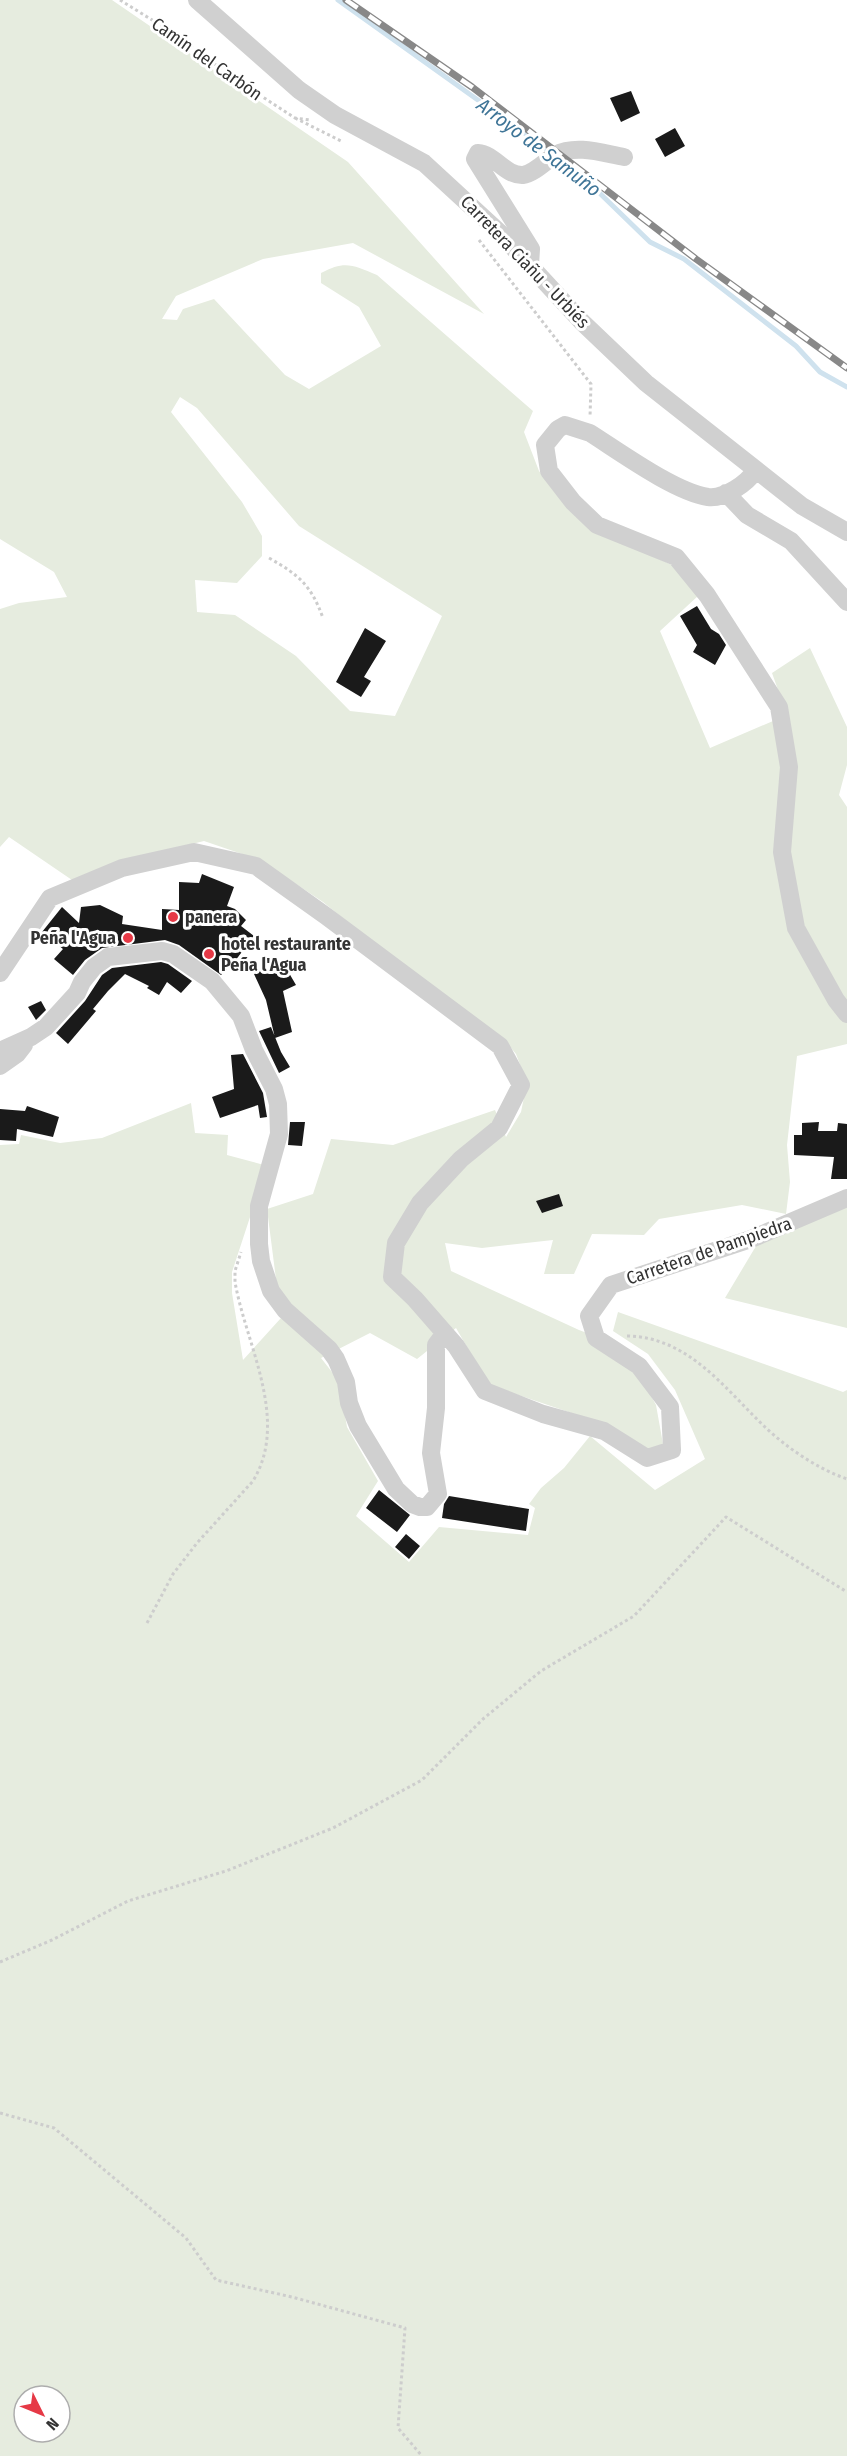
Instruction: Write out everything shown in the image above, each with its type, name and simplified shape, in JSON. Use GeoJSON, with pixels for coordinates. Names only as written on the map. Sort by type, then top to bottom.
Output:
{"type":"FeatureCollection","features":[{"type":"Feature","properties":{"kind":"street","name":"Carretera Ciañu - Urbiés"},"geometry":{"type":"LineString","coordinates":[[197,0],[279,74],[335,115],[424,163],[499,232],[582,322],[646,382],[755,471],[802,506],[847,532]]}},
{"type":"Feature","properties":{"kind":"street"},"geometry":{"type":"LineString","coordinates":[[530,265],[531,249],[475,159],[478,153],[486,153],[516,174],[526,175],[551,158],[576,149],[624,158]]}},
{"type":"Feature","properties":{"kind":"street"},"geometry":{"type":"LineString","coordinates":[[755,471],[748,480],[726,493],[710,498],[680,489],[590,433],[565,425],[558,429],[545,445],[549,471],[573,502],[597,525],[676,557],[707,595],[779,707],[789,767],[782,852],[796,928],[836,1000],[847,1014]]}},
{"type":"Feature","properties":{"kind":"street"},"geometry":{"type":"LineString","coordinates":[[726,493],[747,515],[791,542],[847,602]]}},
{"type":"Feature","properties":{"kind":"street"},"geometry":{"type":"LineString","coordinates":[[0,973],[50,898],[122,868],[194,852],[256,866],[500,1046],[521,1085],[499,1128],[461,1159],[420,1203],[396,1243],[392,1277],[415,1299],[456,1346],[485,1391],[543,1414],[604,1431],[647,1458],[672,1450],[670,1407],[639,1366],[596,1338]]}},
{"type":"Feature","properties":{"kind":"street"},"geometry":{"type":"LineString","coordinates":[[0,1050],[31,1037],[58,1017],[77,993],[82,982],[100,962],[108,957],[134,952],[162,951],[173,954],[212,981],[236,1007],[274,1089],[278,1104],[279,1134],[259,1213],[260,1253],[271,1291],[285,1310],[329,1349],[336,1359],[346,1382],[349,1403],[364,1440],[401,1496],[420,1507],[427,1507],[438,1494],[431,1453],[436,1408],[436,1346],[445,1333]]}},
{"type":"Feature","properties":{"kind":"street"},"geometry":{"type":"LineString","coordinates":[[0,1066],[17,1054],[31,1037]]}},
{"type":"Feature","properties":{"kind":"street","name":"Carretera de Pampiedra"},"geometry":{"type":"LineString","coordinates":[[596,1338],[589,1316],[610,1285],[751,1239],[847,1198]]}},
{"type":"Feature","properties":{"kind":"path","name":"Camín del Carbón"},"geometry":{"type":"LineString","coordinates":[[120,0],[172,33],[294,118],[348,144]]}},
{"type":"Feature","properties":{"kind":"path"},"geometry":{"type":"LineString","coordinates":[[294,118],[318,121],[335,115]]}},
{"type":"Feature","properties":{"kind":"path"},"geometry":{"type":"LineString","coordinates":[[473,234],[591,384],[590,433]]}},
{"type":"Feature","properties":{"kind":"path"},"geometry":{"type":"LineString","coordinates":[[269,558],[290,570],[307,584],[322,618]]}},
{"type":"Feature","properties":{"kind":"path"},"geometry":{"type":"LineString","coordinates":[[147,1623],[173,1574],[253,1481],[263,1457],[267,1410],[235,1282],[235,1271],[242,1251]]}},
{"type":"Feature","properties":{"kind":"path"},"geometry":{"type":"LineString","coordinates":[[596,1338],[630,1336],[659,1342],[684,1352],[713,1374],[766,1428],[790,1448],[847,1479]]}},
{"type":"Feature","properties":{"kind":"path"},"geometry":{"type":"LineString","coordinates":[[0,1962],[52,1940],[128,1901],[225,1871],[333,1828],[422,1780],[483,1719],[541,1671],[634,1616],[726,1517],[847,1592]]}},
{"type":"Feature","properties":{"kind":"path"},"geometry":{"type":"LineString","coordinates":[[0,2113],[54,2128],[186,2238],[216,2280],[292,2297],[405,2328],[398,2428],[422,2456]]}},
{"type":"Feature","properties":{"kind":"shaded area"},"geometry":{"type":"Polygon","coordinates":[[[0,0],[112,0],[348,162],[484,314],[353,243],[263,259],[176,296],[162,319],[177,320],[183,309],[214,299],[285,375],[309,389],[381,346],[359,307],[321,283],[321,273],[336,266],[349,265],[377,275],[533,411],[524,432],[539,471],[590,527],[672,565],[698,596],[660,631],[710,748],[787,715],[772,673],[810,648],[847,727],[847,765],[839,795],[847,807],[847,1044],[797,1056],[787,1145],[790,1182],[786,1214],[742,1205],[659,1219],[644,1235],[592,1234],[574,1274],[544,1274],[553,1240],[482,1248],[445,1243],[451,1271],[579,1330],[624,1347],[656,1405],[663,1444],[648,1450],[607,1425],[489,1385],[456,1328],[417,1359],[370,1333],[321,1358],[339,1381],[347,1427],[378,1481],[356,1516],[409,1562],[439,1527],[528,1535],[535,1508],[529,1504],[541,1488],[564,1468],[590,1436],[655,1490],[705,1459],[675,1390],[648,1354],[613,1331],[618,1312],[843,1392],[847,1390],[847,2456],[0,2456],[0,1145],[19,1144],[21,1135],[60,1143],[102,1138],[191,1103],[195,1133],[228,1135],[227,1155],[264,1165],[232,1272],[232,1293],[243,1360],[281,1318],[267,1209],[313,1194],[331,1139],[393,1145],[495,1110],[506,1137],[521,1112],[527,1083],[516,1054],[502,1037],[397,962],[323,902],[260,860],[204,841],[119,862],[72,880],[9,837],[0,847],[0,609],[19,603],[67,597],[54,572],[0,539],[0,0]],[[180,397],[171,412],[242,502],[262,536],[262,556],[237,583],[195,580],[197,612],[235,615],[296,656],[350,711],[395,716],[442,616],[299,526],[197,408],[180,397]]]}},
{"type":"Feature","properties":{"kind":"shaded area"},"geometry":{"type":"Polygon","coordinates":[[[847,1206],[847,1328],[725,1298],[756,1246],[847,1206]]]}},
{"type":"Feature","properties":{"kind":"building"},"geometry":{"type":"Polygon","coordinates":[[[631,91],[640,113],[621,122],[610,98],[631,91]]]}},
{"type":"Feature","properties":{"kind":"building"},"geometry":{"type":"Polygon","coordinates":[[[675,128],[685,146],[665,157],[655,139],[675,128]]]}},
{"type":"Feature","properties":{"kind":"building"},"geometry":{"type":"Polygon","coordinates":[[[697,606],[711,629],[719,634],[726,645],[715,665],[693,652],[697,645],[680,616],[697,606]]]}},
{"type":"Feature","properties":{"kind":"building"},"geometry":{"type":"Polygon","coordinates":[[[365,628],[386,641],[364,677],[371,681],[361,697],[336,682],[365,628]]]}},
{"type":"Feature","properties":{"kind":"building"},"geometry":{"type":"Polygon","coordinates":[[[202,874],[234,887],[227,906],[235,909],[246,920],[241,926],[254,936],[221,975],[179,945],[165,940],[102,948],[85,960],[73,975],[54,959],[63,949],[42,932],[62,907],[79,923],[81,907],[100,905],[123,916],[122,924],[162,930],[162,909],[179,910],[179,882],[199,883],[202,874]]]}},
{"type":"Feature","properties":{"kind":"building"},"geometry":{"type":"Polygon","coordinates":[[[161,962],[168,964],[192,981],[181,993],[167,982],[159,995],[147,988],[149,986],[125,974],[93,1009],[96,1011],[68,1044],[56,1033],[85,1001],[102,975],[112,968],[161,962]]]}},
{"type":"Feature","properties":{"kind":"building"},"geometry":{"type":"Polygon","coordinates":[[[273,964],[282,976],[289,973],[296,985],[283,991],[292,1032],[275,1038],[266,1000],[254,974],[273,964]]]}},
{"type":"Feature","properties":{"kind":"building"},"geometry":{"type":"Polygon","coordinates":[[[41,1001],[46,1010],[36,1020],[28,1007],[41,1001]]]}},
{"type":"Feature","properties":{"kind":"building"},"geometry":{"type":"Polygon","coordinates":[[[271,1027],[290,1067],[279,1073],[259,1031],[271,1027]]]}},
{"type":"Feature","properties":{"kind":"building"},"geometry":{"type":"Polygon","coordinates":[[[243,1054],[263,1093],[267,1117],[260,1118],[258,1105],[220,1118],[212,1097],[234,1089],[231,1055],[243,1054]]]}},
{"type":"Feature","properties":{"kind":"building"},"geometry":{"type":"Polygon","coordinates":[[[27,1106],[59,1117],[53,1137],[17,1129],[16,1141],[0,1140],[0,1109],[25,1111],[27,1106]]]}},
{"type":"Feature","properties":{"kind":"building"},"geometry":{"type":"Polygon","coordinates":[[[290,1122],[305,1122],[302,1146],[288,1145],[290,1122]]]}},
{"type":"Feature","properties":{"kind":"building"},"geometry":{"type":"Polygon","coordinates":[[[819,1122],[818,1131],[837,1131],[838,1123],[847,1124],[847,1179],[831,1179],[834,1157],[794,1155],[794,1135],[802,1135],[802,1123],[819,1122]]]}},
{"type":"Feature","properties":{"kind":"building"},"geometry":{"type":"Polygon","coordinates":[[[559,1194],[563,1206],[542,1213],[536,1201],[559,1194]]]}},
{"type":"Feature","properties":{"kind":"building"},"geometry":{"type":"Polygon","coordinates":[[[379,1490],[410,1515],[397,1532],[366,1508],[379,1490]]]}},
{"type":"Feature","properties":{"kind":"building"},"geometry":{"type":"Polygon","coordinates":[[[449,1496],[529,1509],[526,1531],[442,1518],[444,1504],[449,1496]]]}},
{"type":"Feature","properties":{"kind":"building"},"geometry":{"type":"Polygon","coordinates":[[[406,1534],[420,1546],[409,1559],[395,1547],[406,1534]]]}},
{"type":"Feature","properties":{"kind":"waterway","name":"Arroyo de Samuño"},"geometry":{"type":"LineString","coordinates":[[338,0],[552,153]]}},
{"type":"Feature","properties":{"kind":"waterway","name":"Arroyo de Samuño"},"geometry":{"type":"LineString","coordinates":[[559,158],[583,177],[650,242],[684,259],[796,346],[820,372],[847,387]]}},
{"type":"Feature","properties":{"kind":"railway"},"geometry":{"type":"LineString","coordinates":[[346,0],[472,87],[696,259],[847,368]]}},
{"type":"Feature","properties":{"kind":"place","name":"panera"},"geometry":{"type":"Point","coordinates":[173,917]}},
{"type":"Feature","properties":{"kind":"place","name":"Peña l'Agua"},"geometry":{"type":"Point","coordinates":[128,938]}},
{"type":"Feature","properties":{"kind":"place","name":"hotel restaurante Peña l'Agua"},"geometry":{"type":"Point","coordinates":[209,954]}}]}
